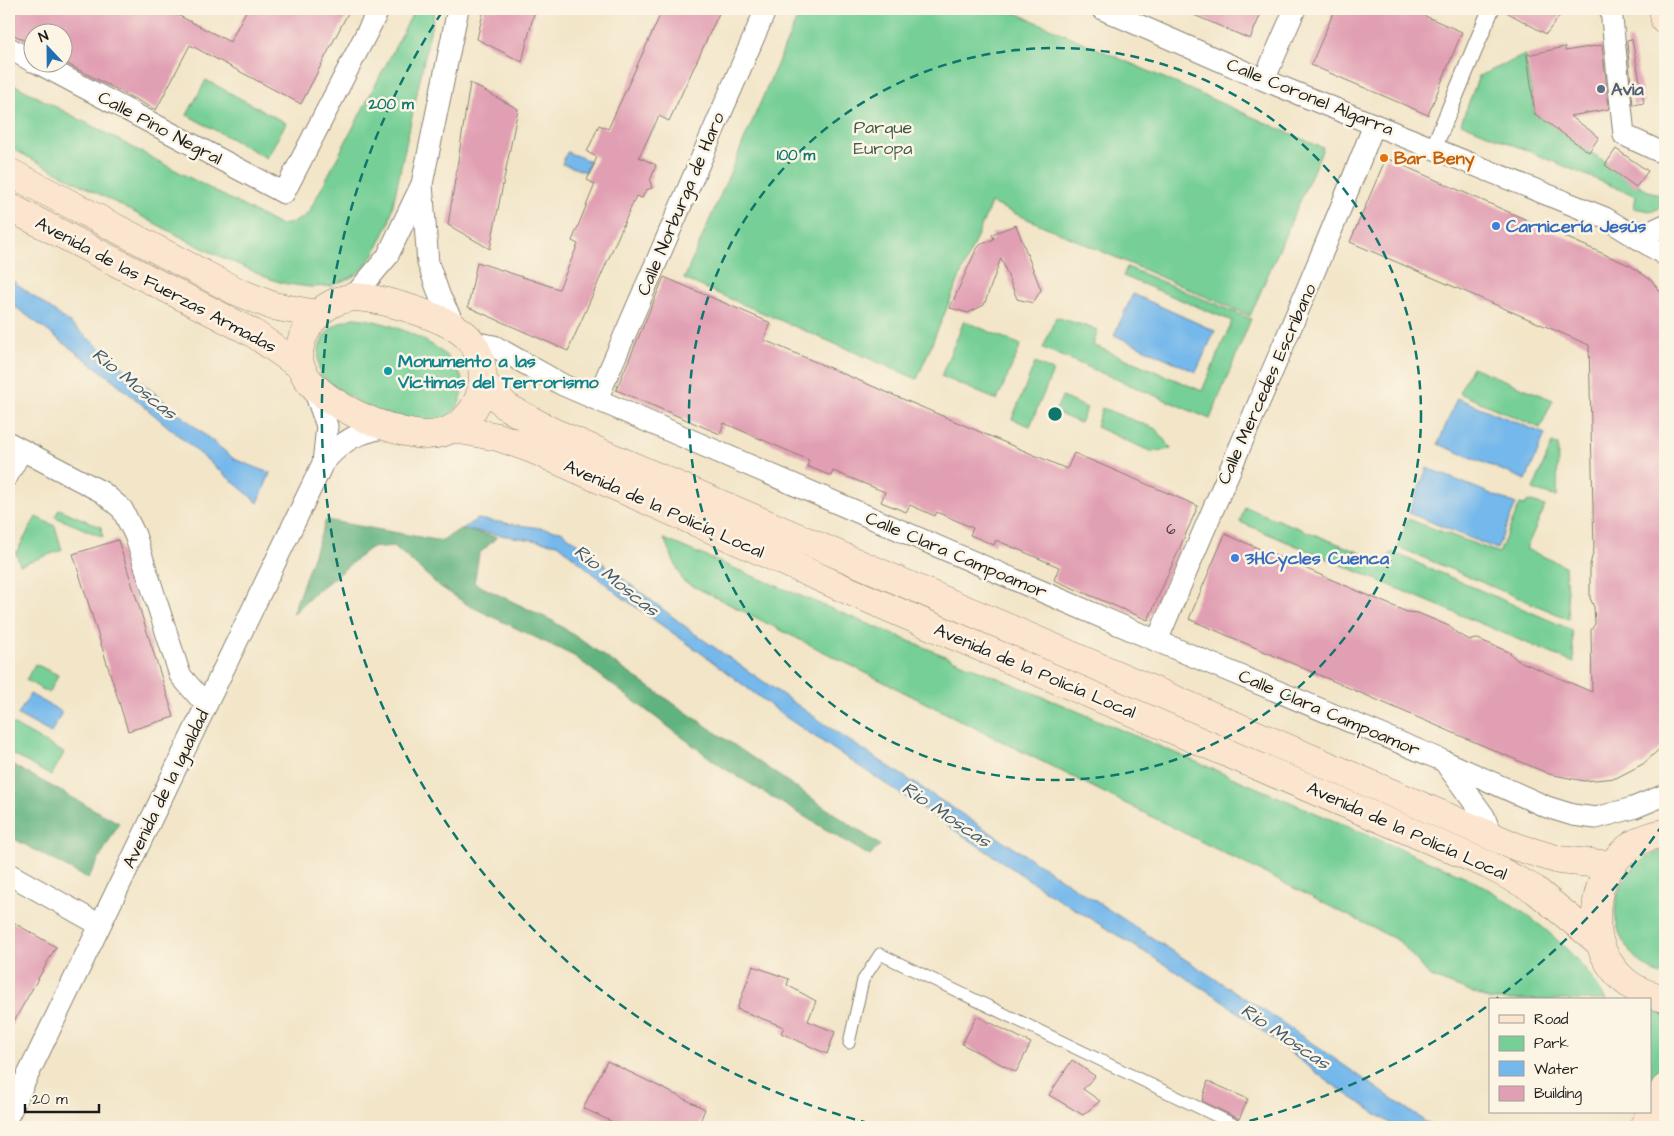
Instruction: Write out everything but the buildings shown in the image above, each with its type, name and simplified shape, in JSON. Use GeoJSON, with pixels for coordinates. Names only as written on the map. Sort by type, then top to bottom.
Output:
{"type":"FeatureCollection","features":[{"type":"Feature","properties":{"kind":"main road"},"geometry":{"type":"LineString","coordinates":[[1663,9],[1665,21]]}},
{"type":"Feature","properties":{"kind":"main road","name":"Avenida de las Fuerzas Armadas"},"geometry":{"type":"LineString","coordinates":[[9,172],[236,291],[273,306],[316,314]]}},
{"type":"Feature","properties":{"kind":"main road","name":"Avenida de las Fuerzas Armadas"},"geometry":{"type":"LineString","coordinates":[[9,207],[253,333],[307,377]]}},
{"type":"Feature","properties":{"kind":"main road"},"geometry":{"type":"LineString","coordinates":[[353,297],[368,297],[400,305],[464,335],[479,358],[483,382],[477,401],[466,419],[455,428],[437,435],[422,434],[388,426],[349,411],[307,377],[299,356],[301,344],[316,314],[337,300],[353,297]]}},
{"type":"Feature","properties":{"kind":"main road","name":"Avenida de la Policía Local"},"geometry":{"type":"LineString","coordinates":[[483,382],[507,407],[551,431],[1538,856],[1612,865]]}},
{"type":"Feature","properties":{"kind":"main road","name":"Avenida de la Policía Local"},"geometry":{"type":"LineString","coordinates":[[455,428],[498,437],[532,449],[845,589],[1488,865],[1534,889],[1600,943]]}},
{"type":"Feature","properties":{"kind":"main road"},"geometry":{"type":"LineString","coordinates":[[1664,831],[1634,845],[1612,865],[1602,881],[1595,908],[1595,926],[1600,943],[1627,990],[1665,998]]}},
{"type":"Feature","properties":{"kind":"main road"},"geometry":{"type":"LineString","coordinates":[[1652,1111],[1665,1088]]}},
{"type":"Feature","properties":{"kind":"main road"},"geometry":{"type":"LineString","coordinates":[[1631,1127],[1632,1114]]}},
{"type":"Feature","properties":{"kind":"main road"},"geometry":{"type":"LineString","coordinates":[[1643,1127],[1650,1114]]}},
{"type":"Feature","properties":{"kind":"street","name":"Calle Pino Negral"},"geometry":{"type":"LineString","coordinates":[[53,72],[284,193],[379,9]]}},
{"type":"Feature","properties":{"kind":"street"},"geometry":{"type":"LineString","coordinates":[[353,297],[387,256],[422,184],[458,9]]}},
{"type":"Feature","properties":{"kind":"street","name":"Calle Norburga de Haro"},"geometry":{"type":"LineString","coordinates":[[597,399],[766,9]]}},
{"type":"Feature","properties":{"kind":"street","name":"Calle Coronel Algarra"},"geometry":{"type":"LineString","coordinates":[[1102,9],[1264,80],[1374,125],[1434,147],[1605,218],[1665,255]]}},
{"type":"Feature","properties":{"kind":"street"},"geometry":{"type":"LineString","coordinates":[[1264,80],[1295,9]]}},
{"type":"Feature","properties":{"kind":"street"},"geometry":{"type":"LineString","coordinates":[[1434,147],[1491,9]]}},
{"type":"Feature","properties":{"kind":"street"},"geometry":{"type":"LineString","coordinates":[[1611,9],[1624,135],[1665,154]]}},
{"type":"Feature","properties":{"kind":"street","name":"Calle Pino Negral"},"geometry":{"type":"LineString","coordinates":[[9,48],[22,55]]}},
{"type":"Feature","properties":{"kind":"street","name":"Calle Mercedes Escribano"},"geometry":{"type":"LineString","coordinates":[[1157,641],[1318,267],[1374,125]]}},
{"type":"Feature","properties":{"kind":"street"},"geometry":{"type":"LineString","coordinates":[[422,184],[428,263],[440,297],[464,335]]}},
{"type":"Feature","properties":{"kind":"street"},"geometry":{"type":"LineString","coordinates":[[1629,233],[1652,231],[1665,225]]}},
{"type":"Feature","properties":{"kind":"street","name":"Calle Clara Campoamor"},"geometry":{"type":"LineString","coordinates":[[464,335],[494,346],[563,385],[1157,641],[1444,761],[1547,807],[1586,818],[1615,814],[1665,795]]}},
{"type":"Feature","properties":{"kind":"street","name":"Avenida de la Igualdad"},"geometry":{"type":"LineString","coordinates":[[307,377],[327,426],[323,463]]}},
{"type":"Feature","properties":{"kind":"street","name":"Avenida de la Igualdad"},"geometry":{"type":"LineString","coordinates":[[9,1114],[323,463],[343,441],[353,436],[388,426]]}},
{"type":"Feature","properties":{"kind":"street"},"geometry":{"type":"LineString","coordinates":[[9,478],[16,447],[102,492],[122,509],[136,535],[180,675],[206,705]]}},
{"type":"Feature","properties":{"kind":"street"},"geometry":{"type":"LineString","coordinates":[[1444,761],[1484,816],[1491,835]]}},
{"type":"Feature","properties":{"kind":"street"},"geometry":{"type":"LineString","coordinates":[[9,874],[100,925]]}},
{"type":"Feature","properties":{"kind":"lane"},"geometry":{"type":"LineString","coordinates":[[849,1043],[863,980],[880,954],[1240,1127]]}},
{"type":"Feature","properties":{"kind":"green space"},"geometry":{"type":"Polygon","coordinates":[[[415,9],[435,9],[389,223],[374,254],[362,270],[352,277],[331,286],[311,287],[273,280],[206,250],[9,147],[9,82],[279,225],[292,223],[303,217],[310,210],[415,9]]]}},
{"type":"Feature","properties":{"kind":"green space","name":"Parque Europa"},"geometry":{"type":"Polygon","coordinates":[[[801,9],[1007,9],[1323,148],[1250,316],[991,203],[917,379],[684,279],[801,9]]]}},
{"type":"Feature","properties":{"kind":"green space"},"geometry":{"type":"Polygon","coordinates":[[[1525,55],[1535,114],[1648,191],[1660,194],[1662,204],[1658,209],[1650,211],[1634,208],[1636,196],[1461,123],[1479,76],[1525,55]]]}},
{"type":"Feature","properties":{"kind":"green space"},"geometry":{"type":"Polygon","coordinates":[[[206,80],[286,123],[267,158],[187,115],[206,80]]]}},
{"type":"Feature","properties":{"kind":"green space"},"geometry":{"type":"Polygon","coordinates":[[[1127,267],[1251,319],[1210,419],[1043,348],[1056,317],[1098,330],[1093,345],[1202,391],[1232,321],[1123,276],[1127,267]]]}},
{"type":"Feature","properties":{"kind":"green space"},"geometry":{"type":"Polygon","coordinates":[[[354,318],[386,324],[405,331],[441,351],[454,364],[462,378],[462,394],[454,411],[432,425],[368,409],[320,376],[318,356],[323,339],[334,326],[354,318]]]}},
{"type":"Feature","properties":{"kind":"green space"},"geometry":{"type":"Polygon","coordinates":[[[964,321],[1021,345],[997,400],[941,376],[964,321]]]}},
{"type":"Feature","properties":{"kind":"green space"},"geometry":{"type":"Polygon","coordinates":[[[1035,363],[1053,371],[1030,426],[1012,419],[1035,363]]]}},
{"type":"Feature","properties":{"kind":"green space"},"geometry":{"type":"Polygon","coordinates":[[[1472,367],[1553,400],[1540,428],[1459,393],[1472,367]]]}},
{"type":"Feature","properties":{"kind":"green space"},"geometry":{"type":"Polygon","coordinates":[[[1062,397],[1087,408],[1080,423],[1055,412],[1062,397]]]}},
{"type":"Feature","properties":{"kind":"green space"},"geometry":{"type":"Polygon","coordinates":[[[1102,408],[1156,429],[1171,449],[1152,452],[1096,427],[1102,408]]]}},
{"type":"Feature","properties":{"kind":"green space"},"geometry":{"type":"Polygon","coordinates":[[[1552,443],[1558,445],[1557,497],[1533,490],[1552,443]]]}},
{"type":"Feature","properties":{"kind":"green space"},"geometry":{"type":"Polygon","coordinates":[[[1528,501],[1545,506],[1526,549],[1565,566],[1569,619],[1398,547],[1408,519],[1499,553],[1520,504],[1524,505],[1528,501]]]}},
{"type":"Feature","properties":{"kind":"green space"},"geometry":{"type":"Polygon","coordinates":[[[1245,507],[1384,562],[1392,552],[1572,630],[1574,663],[1240,522],[1245,507]]]}},
{"type":"Feature","properties":{"kind":"green space"},"geometry":{"type":"Polygon","coordinates":[[[59,509],[101,527],[103,537],[55,517],[59,509]]]}},
{"type":"Feature","properties":{"kind":"green space"},"geometry":{"type":"Polygon","coordinates":[[[36,517],[55,526],[62,550],[20,565],[16,553],[36,517]]]}},
{"type":"Feature","properties":{"kind":"green space"},"geometry":{"type":"Polygon","coordinates":[[[326,520],[442,541],[460,529],[497,537],[479,554],[474,583],[553,621],[880,845],[870,856],[722,767],[574,656],[468,605],[438,585],[394,546],[370,548],[315,593],[292,615],[326,520]]]}},
{"type":"Feature","properties":{"kind":"green space"},"geometry":{"type":"Polygon","coordinates":[[[664,539],[1058,703],[1473,880],[1530,917],[1564,946],[1594,981],[1605,998],[1489,999],[1431,977],[1399,941],[683,581],[664,539]]]}},
{"type":"Feature","properties":{"kind":"green space"},"geometry":{"type":"Polygon","coordinates":[[[35,664],[58,675],[49,693],[26,680],[35,664]]]}},
{"type":"Feature","properties":{"kind":"green space"},"geometry":{"type":"Polygon","coordinates":[[[9,722],[64,753],[51,776],[9,752],[9,722]]]}},
{"type":"Feature","properties":{"kind":"green space"},"geometry":{"type":"Polygon","coordinates":[[[9,763],[119,823],[88,879],[9,836],[9,763]]]}},
{"type":"Feature","properties":{"kind":"green space"},"geometry":{"type":"Polygon","coordinates":[[[1665,849],[1665,977],[1637,959],[1627,947],[1619,933],[1616,903],[1621,887],[1630,872],[1642,861],[1665,849]]]}},
{"type":"Feature","properties":{"kind":"green space"},"geometry":{"type":"Polygon","coordinates":[[[1652,1006],[1665,1009],[1665,1056],[1652,1083],[1652,1006]]]}},
{"type":"Feature","properties":{"kind":"water"},"geometry":{"type":"Polygon","coordinates":[[[567,152],[590,161],[586,172],[562,164],[567,152]]]}},
{"type":"Feature","properties":{"kind":"water","name":"Rio Moscas"},"geometry":{"type":"Polygon","coordinates":[[[9,278],[71,324],[234,459],[270,473],[258,503],[113,380],[9,302],[9,278]]]}},
{"type":"Feature","properties":{"kind":"water"},"geometry":{"type":"Polygon","coordinates":[[[1133,294],[1215,331],[1196,372],[1114,335],[1133,294]]]}},
{"type":"Feature","properties":{"kind":"water"},"geometry":{"type":"Polygon","coordinates":[[[1457,398],[1545,434],[1526,480],[1438,444],[1457,398]]]}},
{"type":"Feature","properties":{"kind":"water"},"geometry":{"type":"Polygon","coordinates":[[[1427,468],[1516,504],[1497,549],[1409,513],[1427,468]]]}},
{"type":"Feature","properties":{"kind":"water","name":"Rio Moscas"},"geometry":{"type":"Polygon","coordinates":[[[477,519],[561,531],[695,634],[842,736],[1280,1021],[1433,1127],[1396,1127],[1326,1080],[1222,1000],[1049,893],[787,718],[701,653],[619,595],[558,544],[462,529],[477,519]]]}},
{"type":"Feature","properties":{"kind":"water"},"geometry":{"type":"Polygon","coordinates":[[[30,694],[62,712],[51,733],[18,715],[30,694]]]}},
{"type":"Feature","properties":{"kind":"place","name":"Avia"},"geometry":{"type":"Point","coordinates":[1601,89]}},
{"type":"Feature","properties":{"kind":"place","name":"Bar Beny"},"geometry":{"type":"Point","coordinates":[1384,158]}},
{"type":"Feature","properties":{"kind":"place","name":"Carnicería Jesús"},"geometry":{"type":"Point","coordinates":[1496,226]}},
{"type":"Feature","properties":{"kind":"place","name":"Monumento a las Víctimas del Terrorismo"},"geometry":{"type":"Point","coordinates":[388,371]}},
{"type":"Feature","properties":{"kind":"place","name":"3HCycles Cuenca"},"geometry":{"type":"Point","coordinates":[1235,558]}}]}
